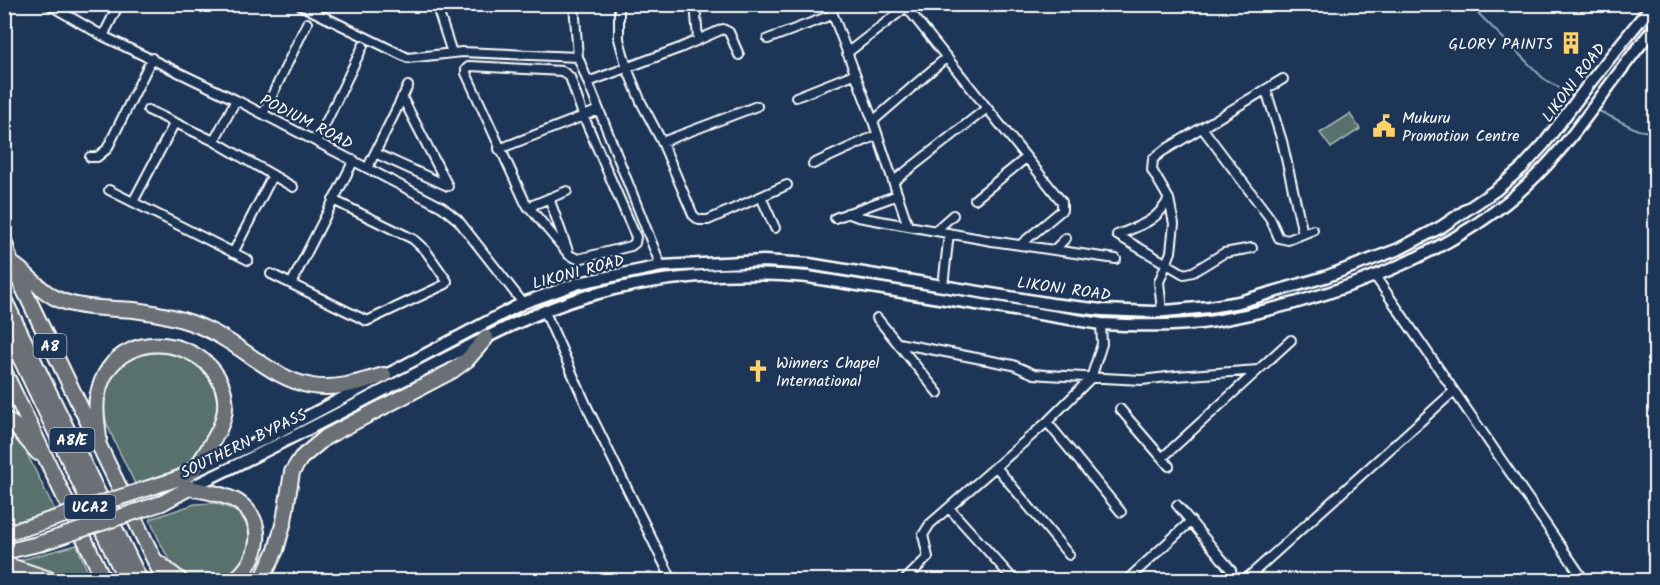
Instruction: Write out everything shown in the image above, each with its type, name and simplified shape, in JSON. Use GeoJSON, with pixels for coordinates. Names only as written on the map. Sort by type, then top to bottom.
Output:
{"type":"FeatureCollection","features":[{"type":"Feature","properties":{"kind":"highway","name":"A8"},"geometry":{"type":"LineString","coordinates":[[4,240],[11,263],[164,580]]}},
{"type":"Feature","properties":{"kind":"highway"},"geometry":{"type":"LineString","coordinates":[[11,263],[45,293],[59,300],[75,305],[172,316],[206,328],[265,366],[296,382],[314,386],[343,386],[384,375]]}},
{"type":"Feature","properties":{"kind":"highway","name":"A8/E"},"geometry":{"type":"LineString","coordinates":[[4,299],[140,580]]}},
{"type":"Feature","properties":{"kind":"highway","name":"A8/E"},"geometry":{"type":"LineString","coordinates":[[4,324],[126,580]]}},
{"type":"Feature","properties":{"kind":"highway"},"geometry":{"type":"LineString","coordinates":[[262,580],[276,550],[284,521],[292,472],[301,458],[326,436],[452,371],[467,360],[486,338]]}},
{"type":"Feature","properties":{"kind":"highway"},"geometry":{"type":"LineString","coordinates":[[101,450],[97,399],[103,378],[111,366],[120,356],[149,344],[175,346],[204,361],[220,379],[224,389],[225,408],[217,433],[190,473]]}},
{"type":"Feature","properties":{"kind":"highway"},"geometry":{"type":"LineString","coordinates":[[4,370],[104,580]]}},
{"type":"Feature","properties":{"kind":"highway"},"geometry":{"type":"LineString","coordinates":[[4,418],[15,426],[48,464]]}},
{"type":"Feature","properties":{"kind":"highway","name":"SOUTHERN BYPASS"},"geometry":{"type":"LineString","coordinates":[[11,531],[156,486],[190,473]]}},
{"type":"Feature","properties":{"kind":"highway"},"geometry":{"type":"LineString","coordinates":[[189,488],[224,496],[237,502],[248,512],[256,526],[258,537],[253,557],[247,569],[234,580]]}},
{"type":"Feature","properties":{"kind":"highway","name":"SOUTHERN BYPASS"},"geometry":{"type":"LineString","coordinates":[[4,552],[38,544],[162,502],[189,488]]}},
{"type":"Feature","properties":{"kind":"highway"},"geometry":{"type":"LineString","coordinates":[[152,558],[180,580]]}},
{"type":"Feature","properties":{"kind":"highway"},"geometry":{"type":"LineString","coordinates":[[94,561],[98,580]]}},
{"type":"Feature","properties":{"kind":"highway"},"geometry":{"type":"LineString","coordinates":[[4,564],[52,580]]}},
{"type":"Feature","properties":{"kind":"main road","name":"LIKONI ROAD"},"geometry":{"type":"LineString","coordinates":[[384,375],[523,303],[579,283],[661,266],[787,262],[1102,310],[1162,311],[1239,303],[1325,277],[1399,249],[1464,213],[1496,190],[1522,168],[1544,144],[1653,4]]}},
{"type":"Feature","properties":{"kind":"main road","name":"LIKONI ROAD"},"geometry":{"type":"LineString","coordinates":[[486,338],[584,297],[664,280],[718,275],[798,276],[1101,324],[1135,326],[1214,321],[1287,305],[1375,276],[1450,242],[1502,207],[1537,176],[1586,118],[1656,26]]}},
{"type":"Feature","properties":{"kind":"main road"},"geometry":{"type":"LineString","coordinates":[[661,266],[664,280]]}},
{"type":"Feature","properties":{"kind":"main road","name":"SOUTHERN BYPASS"},"geometry":{"type":"LineString","coordinates":[[189,488],[486,338]]}},
{"type":"Feature","properties":{"kind":"main road","name":"SOUTHERN BYPASS"},"geometry":{"type":"LineString","coordinates":[[190,473],[262,440],[384,375]]}},
{"type":"Feature","properties":{"kind":"street","name":"PODIUM ROAD"},"geometry":{"type":"LineString","coordinates":[[48,4],[103,36],[152,58],[368,167],[450,213],[523,303]]}},
{"type":"Feature","properties":{"kind":"street"},"geometry":{"type":"LineString","coordinates":[[103,36],[119,4]]}},
{"type":"Feature","properties":{"kind":"street"},"geometry":{"type":"LineString","coordinates":[[298,4],[408,58],[452,53],[578,57]]}},
{"type":"Feature","properties":{"kind":"street"},"geometry":{"type":"LineString","coordinates":[[436,4],[452,53]]}},
{"type":"Feature","properties":{"kind":"street"},"geometry":{"type":"LineString","coordinates":[[574,4],[578,57],[661,266]]}},
{"type":"Feature","properties":{"kind":"street"},"geometry":{"type":"LineString","coordinates":[[619,4],[619,39],[627,68],[693,215],[699,219],[708,219],[787,185]]}},
{"type":"Feature","properties":{"kind":"street"},"geometry":{"type":"LineString","coordinates":[[695,4],[698,39]]}},
{"type":"Feature","properties":{"kind":"street"},"geometry":{"type":"LineString","coordinates":[[829,4],[873,121],[908,226]]}},
{"type":"Feature","properties":{"kind":"street"},"geometry":{"type":"LineString","coordinates":[[847,53],[905,6],[1062,202],[1062,210],[1020,245]]}},
{"type":"Feature","properties":{"kind":"street"},"geometry":{"type":"LineString","coordinates":[[768,39],[832,15]]}},
{"type":"Feature","properties":{"kind":"street"},"geometry":{"type":"LineString","coordinates":[[263,114],[307,23]]}},
{"type":"Feature","properties":{"kind":"street"},"geometry":{"type":"LineString","coordinates":[[588,82],[726,29],[739,55]]}},
{"type":"Feature","properties":{"kind":"street"},"geometry":{"type":"LineString","coordinates":[[317,141],[363,46]]}},
{"type":"Feature","properties":{"kind":"street"},"geometry":{"type":"LineString","coordinates":[[873,121],[947,57]]}},
{"type":"Feature","properties":{"kind":"street"},"geometry":{"type":"LineString","coordinates":[[90,157],[97,157],[107,149],[152,58]]}},
{"type":"Feature","properties":{"kind":"street"},"geometry":{"type":"LineString","coordinates":[[470,66],[562,71],[570,77],[583,115],[636,237],[635,243],[630,246],[578,259],[569,255],[528,207],[466,69],[470,66]]}},
{"type":"Feature","properties":{"kind":"street"},"geometry":{"type":"LineString","coordinates":[[796,97],[854,74]]}},
{"type":"Feature","properties":{"kind":"street"},"geometry":{"type":"LineString","coordinates":[[1162,311],[1159,282],[1171,252],[1175,232],[1169,199],[1152,170],[1153,159],[1283,79]]}},
{"type":"Feature","properties":{"kind":"street"},"geometry":{"type":"LineString","coordinates":[[368,167],[408,86]]}},
{"type":"Feature","properties":{"kind":"street"},"geometry":{"type":"LineString","coordinates":[[1266,90],[1282,141],[1303,234]]}},
{"type":"Feature","properties":{"kind":"street"},"geometry":{"type":"LineString","coordinates":[[375,153],[448,186],[402,98]]}},
{"type":"Feature","properties":{"kind":"street"},"geometry":{"type":"LineString","coordinates":[[214,141],[236,100]]}},
{"type":"Feature","properties":{"kind":"street"},"geometry":{"type":"LineString","coordinates":[[662,142],[757,106]]}},
{"type":"Feature","properties":{"kind":"street"},"geometry":{"type":"LineString","coordinates":[[894,181],[987,108]]}},
{"type":"Feature","properties":{"kind":"street"},"geometry":{"type":"LineString","coordinates":[[148,110],[214,141],[293,187]]}},
{"type":"Feature","properties":{"kind":"street"},"geometry":{"type":"LineString","coordinates":[[500,149],[599,110]]}},
{"type":"Feature","properties":{"kind":"street"},"geometry":{"type":"LineString","coordinates":[[133,202],[174,123]]}},
{"type":"Feature","properties":{"kind":"street"},"geometry":{"type":"LineString","coordinates":[[1203,129],[1270,218],[1279,238],[1288,240],[1313,230]]}},
{"type":"Feature","properties":{"kind":"street"},"geometry":{"type":"LineString","coordinates":[[813,164],[877,135]]}},
{"type":"Feature","properties":{"kind":"street"},"geometry":{"type":"LineString","coordinates":[[975,199],[1026,158]]}},
{"type":"Feature","properties":{"kind":"street"},"geometry":{"type":"LineString","coordinates":[[291,284],[354,160]]}},
{"type":"Feature","properties":{"kind":"street"},"geometry":{"type":"LineString","coordinates":[[233,253],[273,176]]}},
{"type":"Feature","properties":{"kind":"street"},"geometry":{"type":"LineString","coordinates":[[109,190],[248,260]]}},
{"type":"Feature","properties":{"kind":"street"},"geometry":{"type":"LineString","coordinates":[[528,207],[567,190]]}},
{"type":"Feature","properties":{"kind":"street"},"geometry":{"type":"LineString","coordinates":[[835,218],[898,195]]}},
{"type":"Feature","properties":{"kind":"street"},"geometry":{"type":"LineString","coordinates":[[761,196],[775,228]]}},
{"type":"Feature","properties":{"kind":"street"},"geometry":{"type":"LineString","coordinates":[[549,198],[569,255]]}},
{"type":"Feature","properties":{"kind":"street"},"geometry":{"type":"LineString","coordinates":[[1169,199],[1161,213],[1117,235],[1180,272],[1188,273],[1224,253],[1252,248]]}},
{"type":"Feature","properties":{"kind":"street"},"geometry":{"type":"LineString","coordinates":[[271,274],[367,321],[447,283],[426,251],[413,239],[333,200]]}},
{"type":"Feature","properties":{"kind":"street"},"geometry":{"type":"LineString","coordinates":[[847,213],[858,218],[1116,259]]}},
{"type":"Feature","properties":{"kind":"street"},"geometry":{"type":"LineString","coordinates":[[935,231],[953,215]]}},
{"type":"Feature","properties":{"kind":"street"},"geometry":{"type":"LineString","coordinates":[[943,286],[949,233]]}},
{"type":"Feature","properties":{"kind":"street"},"geometry":{"type":"LineString","coordinates":[[1054,250],[1066,238]]}},
{"type":"Feature","properties":{"kind":"street"},"geometry":{"type":"LineString","coordinates":[[1375,276],[1584,580]]}},
{"type":"Feature","properties":{"kind":"street"},"geometry":{"type":"LineString","coordinates":[[545,312],[588,409],[672,580]]}},
{"type":"Feature","properties":{"kind":"street"},"geometry":{"type":"LineString","coordinates":[[877,318],[938,393]]}},
{"type":"Feature","properties":{"kind":"street"},"geometry":{"type":"LineString","coordinates":[[905,580],[928,556],[923,541],[926,529],[997,468],[1091,378],[1102,344],[1101,324]]}},
{"type":"Feature","properties":{"kind":"street"},"geometry":{"type":"LineString","coordinates":[[1162,458],[1291,340]]}},
{"type":"Feature","properties":{"kind":"street"},"geometry":{"type":"LineString","coordinates":[[898,343],[1013,365],[1034,374],[1142,380],[1258,370]]}},
{"type":"Feature","properties":{"kind":"street"},"geometry":{"type":"LineString","coordinates":[[1245,580],[1453,392]]}},
{"type":"Feature","properties":{"kind":"street"},"geometry":{"type":"LineString","coordinates":[[1120,409],[1168,466]]}},
{"type":"Feature","properties":{"kind":"street"},"geometry":{"type":"LineString","coordinates":[[1047,422],[1120,512]]}},
{"type":"Feature","properties":{"kind":"street"},"geometry":{"type":"LineString","coordinates":[[997,468],[1069,555]]}},
{"type":"Feature","properties":{"kind":"street"},"geometry":{"type":"LineString","coordinates":[[1177,505],[1231,570],[1230,580]]}},
{"type":"Feature","properties":{"kind":"street"},"geometry":{"type":"LineString","coordinates":[[949,508],[1014,580]]}},
{"type":"Feature","properties":{"kind":"street"},"geometry":{"type":"LineString","coordinates":[[1127,580],[1191,521]]}},
{"type":"Feature","properties":{"kind":"green space"},"geometry":{"type":"Polygon","coordinates":[[[1350,114],[1360,129],[1331,148],[1320,133],[1350,114]]]}},
{"type":"Feature","properties":{"kind":"green space"},"geometry":{"type":"Polygon","coordinates":[[[163,351],[184,357],[200,368],[211,382],[216,397],[217,414],[212,431],[202,448],[187,463],[169,473],[135,484],[107,424],[105,396],[111,379],[123,364],[139,356],[163,351]]]}},
{"type":"Feature","properties":{"kind":"green space"},"geometry":{"type":"Polygon","coordinates":[[[4,426],[19,438],[55,510],[4,526],[4,426]]]}},
{"type":"Feature","properties":{"kind":"green space"},"geometry":{"type":"Polygon","coordinates":[[[215,503],[232,509],[240,515],[248,532],[248,550],[240,566],[224,579],[190,579],[174,566],[160,543],[150,519],[195,504],[215,503]]]}},
{"type":"Feature","properties":{"kind":"green space"},"geometry":{"type":"Polygon","coordinates":[[[77,545],[91,580],[5,580],[5,564],[77,545]]]}},
{"type":"Feature","properties":{"kind":"waterway"},"geometry":{"type":"LineString","coordinates":[[1469,4],[1543,78],[1574,97]]}},
{"type":"Feature","properties":{"kind":"waterway"},"geometry":{"type":"LineString","coordinates":[[1597,110],[1638,130],[1656,133]]}},
{"type":"Feature","properties":{"kind":"place","name":"GLORY PAINTS"},"geometry":{"type":"Point","coordinates":[1571,43]}},
{"type":"Feature","properties":{"kind":"place","name":"Mukuru Promotion Centre"},"geometry":{"type":"Point","coordinates":[1384,126]}},
{"type":"Feature","properties":{"kind":"place","name":"Winners Chapel International"},"geometry":{"type":"Point","coordinates":[758,371]}}]}
